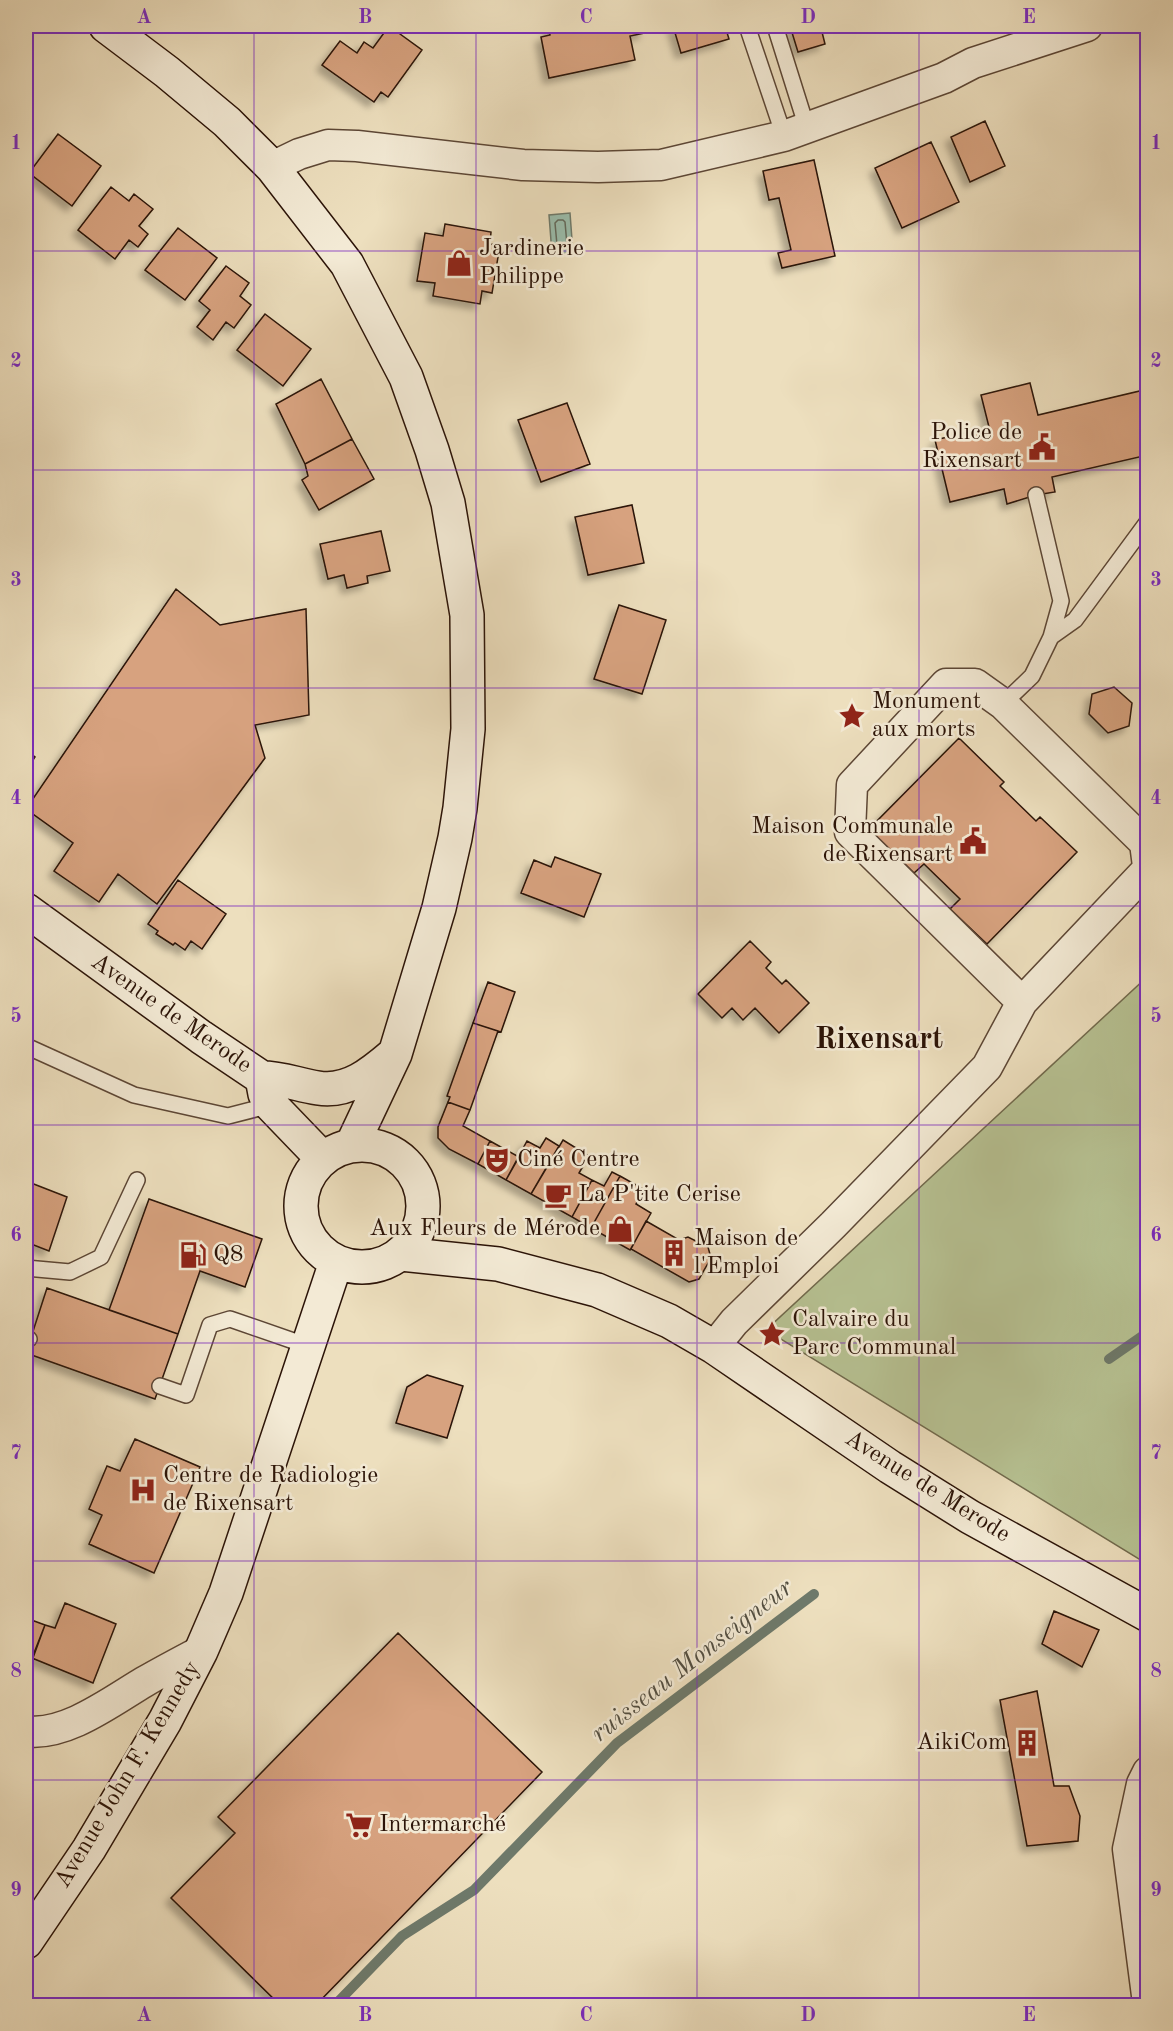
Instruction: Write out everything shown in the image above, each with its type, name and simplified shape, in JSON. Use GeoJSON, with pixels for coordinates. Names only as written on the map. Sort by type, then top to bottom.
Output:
{"type":"FeatureCollection","features":[{"type":"Feature","properties":{"kind":"main road"},"geometry":{"type":"LineString","coordinates":[[106,26],[167,72],[227,122],[272,167],[347,264],[406,377],[448,503],[467,615],[468,729],[455,838],[439,908],[395,1054],[352,1144]]}},
{"type":"Feature","properties":{"kind":"main road","name":"Avenue de Merode"},"geometry":{"type":"LineString","coordinates":[[26,910],[201,1037],[267,1092],[322,1158]]}},
{"type":"Feature","properties":{"kind":"main road"},"geometry":{"type":"LineString","coordinates":[[267,1092],[277,1078],[320,1089],[342,1087],[360,1080],[395,1054]]}},
{"type":"Feature","properties":{"kind":"main road"},"geometry":{"type":"LineString","coordinates":[[352,1144],[380,1146],[403,1159],[419,1180],[425,1207],[418,1233],[401,1254],[382,1265],[358,1268],[336,1262],[315,1246],[303,1224],[300,1199],[304,1183],[322,1158],[336,1149],[352,1144]]}},
{"type":"Feature","properties":{"kind":"main road","name":"Avenue de Merode"},"geometry":{"type":"LineString","coordinates":[[401,1254],[498,1264],[597,1290],[669,1321],[714,1347],[890,1467],[970,1517],[1148,1616]]}},
{"type":"Feature","properties":{"kind":"main road","name":"Avenue John F. Kennedy"},"geometry":{"type":"LineString","coordinates":[[26,1942],[89,1849],[165,1721],[201,1651],[226,1593],[336,1262]]}},
{"type":"Feature","properties":{"kind":"street"},"geometry":{"type":"LineString","coordinates":[[272,167],[299,154],[328,145],[357,146],[523,165],[598,167],[661,165],[795,132],[944,78],[973,63],[1087,26]]}},
{"type":"Feature","properties":{"kind":"street"},"geometry":{"type":"LineString","coordinates":[[714,1347],[734,1322],[833,1225],[987,1067],[1022,1002],[1148,868],[1145,843],[1003,704],[975,684],[946,684],[852,785],[850,832],[1022,1002]]}},
{"type":"Feature","properties":{"kind":"street"},"geometry":{"type":"LineString","coordinates":[[26,1731],[60,1728],[89,1716],[201,1651]]}},
{"type":"Feature","properties":{"kind":"street"},"geometry":{"type":"LineString","coordinates":[[1148,1772],[1142,1784],[1128,1849],[1148,2003]]}},
{"type":"Feature","properties":{"kind":"lane"},"geometry":{"type":"LineString","coordinates":[[747,26],[795,132]]}},
{"type":"Feature","properties":{"kind":"lane"},"geometry":{"type":"LineString","coordinates":[[775,26],[795,132]]}},
{"type":"Feature","properties":{"kind":"lane"},"geometry":{"type":"LineString","coordinates":[[1003,704],[1032,676],[1051,637],[1061,601],[1036,495]]}},
{"type":"Feature","properties":{"kind":"lane"},"geometry":{"type":"LineString","coordinates":[[1051,637],[1075,620],[1148,520]]}},
{"type":"Feature","properties":{"kind":"lane"},"geometry":{"type":"LineString","coordinates":[[26,1046],[134,1095],[228,1116],[267,1092]]}},
{"type":"Feature","properties":{"kind":"lane"},"geometry":{"type":"LineString","coordinates":[[26,1268],[70,1272],[101,1257],[137,1180]]}},
{"type":"Feature","properties":{"kind":"lane"},"geometry":{"type":"LineString","coordinates":[[160,1386],[186,1395],[210,1325],[230,1319],[309,1346]]}},
{"type":"Feature","properties":{"kind":"shaded area"},"geometry":{"type":"Polygon","coordinates":[[[1147,977],[1147,1564],[766,1330],[1147,977]]]}},
{"type":"Feature","properties":{"kind":"water"},"geometry":{"type":"Polygon","coordinates":[[[570,213],[573,253],[552,254],[549,215],[570,213]]]}},
{"type":"Feature","properties":{"kind":"building"},"geometry":{"type":"Polygon","coordinates":[[[389,26],[422,50],[388,97],[381,92],[374,102],[322,65],[340,41],[357,53],[364,42],[373,48],[389,26]]]}},
{"type":"Feature","properties":{"kind":"building"},"geometry":{"type":"Polygon","coordinates":[[[548,26],[643,26],[645,33],[630,36],[635,60],[549,78],[541,37],[550,35],[548,26]]]}},
{"type":"Feature","properties":{"kind":"building"},"geometry":{"type":"Polygon","coordinates":[[[673,26],[725,26],[729,39],[681,53],[673,26]]]}},
{"type":"Feature","properties":{"kind":"building"},"geometry":{"type":"Polygon","coordinates":[[[790,26],[829,26],[821,28],[825,44],[798,52],[790,26]]]}},
{"type":"Feature","properties":{"kind":"building"},"geometry":{"type":"Polygon","coordinates":[[[26,120],[33,125],[26,136],[26,120]]]}},
{"type":"Feature","properties":{"kind":"building"},"geometry":{"type":"Polygon","coordinates":[[[985,121],[1005,166],[970,182],[951,137],[985,121]]]}},
{"type":"Feature","properties":{"kind":"building"},"geometry":{"type":"Polygon","coordinates":[[[58,134],[101,166],[72,206],[29,173],[58,134]]]}},
{"type":"Feature","properties":{"kind":"building"},"geometry":{"type":"Polygon","coordinates":[[[931,142],[959,202],[902,228],[875,168],[931,142]]]}},
{"type":"Feature","properties":{"kind":"building"},"geometry":{"type":"Polygon","coordinates":[[[814,160],[835,256],[782,268],[778,253],[791,250],[779,198],[769,200],[763,171],[814,160]]]}},
{"type":"Feature","properties":{"kind":"building"},"geometry":{"type":"Polygon","coordinates":[[[111,187],[129,201],[134,194],[153,209],[139,226],[148,234],[138,247],[129,240],[115,259],[78,230],[111,187]]]}},
{"type":"Feature","properties":{"kind":"building","name":"Jardinerie Philippe"},"geometry":{"type":"Polygon","coordinates":[[[445,224],[491,232],[490,244],[500,245],[492,293],[482,291],[480,304],[433,296],[435,283],[417,281],[425,233],[443,236],[445,224]]]}},
{"type":"Feature","properties":{"kind":"building"},"geometry":{"type":"Polygon","coordinates":[[[178,228],[217,258],[185,300],[145,270],[178,228]]]}},
{"type":"Feature","properties":{"kind":"building"},"geometry":{"type":"Polygon","coordinates":[[[226,266],[249,283],[240,296],[251,305],[234,328],[226,322],[213,340],[197,327],[210,310],[199,301],[226,266]]]}},
{"type":"Feature","properties":{"kind":"building"},"geometry":{"type":"Polygon","coordinates":[[[265,314],[311,349],[283,386],[237,350],[265,314]]]}},
{"type":"Feature","properties":{"kind":"building"},"geometry":{"type":"Polygon","coordinates":[[[321,379],[352,439],[305,464],[276,404],[321,379]]]}},
{"type":"Feature","properties":{"kind":"building","name":"Police de Rixensart"},"geometry":{"type":"Polygon","coordinates":[[[1030,383],[1038,415],[1144,390],[1148,404],[1148,455],[1052,477],[1055,492],[1007,504],[1004,489],[950,502],[935,440],[989,427],[981,395],[1030,383]]]}},
{"type":"Feature","properties":{"kind":"building"},"geometry":{"type":"Polygon","coordinates":[[[567,403],[590,464],[541,482],[518,420],[567,403]]]}},
{"type":"Feature","properties":{"kind":"building"},"geometry":{"type":"Polygon","coordinates":[[[352,439],[374,479],[319,510],[302,480],[308,476],[305,464],[352,439]]]}},
{"type":"Feature","properties":{"kind":"building"},"geometry":{"type":"Polygon","coordinates":[[[632,505],[644,563],[588,575],[575,517],[632,505]]]}},
{"type":"Feature","properties":{"kind":"building"},"geometry":{"type":"Polygon","coordinates":[[[381,531],[390,571],[367,576],[368,583],[347,588],[344,575],[328,579],[320,544],[381,531]]]}},
{"type":"Feature","properties":{"kind":"building"},"geometry":{"type":"Polygon","coordinates":[[[176,589],[220,625],[306,609],[309,715],[255,725],[265,758],[157,904],[118,874],[99,902],[54,871],[73,843],[26,809],[176,589]]]}},
{"type":"Feature","properties":{"kind":"building"},"geometry":{"type":"Polygon","coordinates":[[[619,605],[666,620],[642,694],[594,679],[619,605]]]}},
{"type":"Feature","properties":{"kind":"building"},"geometry":{"type":"Polygon","coordinates":[[[1114,687],[1132,703],[1129,726],[1108,733],[1089,714],[1092,694],[1114,687]]]}},
{"type":"Feature","properties":{"kind":"building","name":"Maison Communale de Rixensart"},"geometry":{"type":"Polygon","coordinates":[[[959,738],[1004,782],[1000,786],[1036,821],[1040,817],[1077,852],[987,944],[950,909],[960,899],[924,864],[914,873],[869,829],[959,738]]]}},
{"type":"Feature","properties":{"kind":"building"},"geometry":{"type":"Polygon","coordinates":[[[26,750],[35,757],[26,771],[26,750]]]}},
{"type":"Feature","properties":{"kind":"building"},"geometry":{"type":"Polygon","coordinates":[[[555,857],[601,874],[584,917],[521,893],[534,860],[551,867],[555,857]]]}},
{"type":"Feature","properties":{"kind":"building"},"geometry":{"type":"Polygon","coordinates":[[[178,880],[226,914],[202,949],[191,941],[185,950],[175,943],[173,945],[156,934],[158,931],[148,924],[178,880]]]}},
{"type":"Feature","properties":{"kind":"building"},"geometry":{"type":"Polygon","coordinates":[[[750,941],[771,962],[766,968],[782,984],[786,980],[809,1003],[779,1033],[755,1008],[743,1020],[732,1008],[722,1018],[698,994],[750,941]]]}},
{"type":"Feature","properties":{"kind":"building"},"geometry":{"type":"Polygon","coordinates":[[[488,982],[515,992],[501,1032],[473,1023],[488,982]]]}},
{"type":"Feature","properties":{"kind":"building"},"geometry":{"type":"Polygon","coordinates":[[[473,1023],[498,1031],[470,1110],[448,1102],[450,1097],[447,1096],[473,1023]]]}},
{"type":"Feature","properties":{"kind":"building"},"geometry":{"type":"Polygon","coordinates":[[[448,1102],[470,1110],[463,1126],[490,1141],[478,1164],[449,1149],[438,1138],[438,1127],[448,1102]]]}},
{"type":"Feature","properties":{"kind":"building"},"geometry":{"type":"Polygon","coordinates":[[[546,1138],[559,1146],[531,1194],[506,1180],[527,1141],[540,1148],[546,1138]]]}},
{"type":"Feature","properties":{"kind":"building"},"geometry":{"type":"Polygon","coordinates":[[[563,1140],[589,1156],[579,1173],[592,1180],[572,1217],[531,1194],[563,1140]]]}},
{"type":"Feature","properties":{"kind":"building"},"geometry":{"type":"Polygon","coordinates":[[[490,1141],[519,1157],[506,1180],[478,1164],[490,1141]]]}},
{"type":"Feature","properties":{"kind":"building"},"geometry":{"type":"Polygon","coordinates":[[[612,1172],[620,1176],[591,1228],[572,1217],[592,1180],[604,1186],[612,1172]]]}},
{"type":"Feature","properties":{"kind":"building"},"geometry":{"type":"Polygon","coordinates":[[[620,1176],[645,1190],[636,1204],[651,1213],[630,1250],[591,1228],[620,1176]]]}},
{"type":"Feature","properties":{"kind":"building"},"geometry":{"type":"Polygon","coordinates":[[[26,1181],[67,1197],[49,1251],[26,1242],[26,1181]]]}},
{"type":"Feature","properties":{"kind":"building","name":"Q8"},"geometry":{"type":"Polygon","coordinates":[[[149,1199],[262,1239],[245,1287],[200,1271],[178,1334],[109,1310],[149,1199]]]}},
{"type":"Feature","properties":{"kind":"building","name":"Maison de l'Emploi"},"geometry":{"type":"Polygon","coordinates":[[[646,1221],[679,1240],[688,1237],[708,1247],[711,1258],[699,1279],[689,1282],[631,1249],[646,1221]]]}},
{"type":"Feature","properties":{"kind":"building"},"geometry":{"type":"Polygon","coordinates":[[[47,1288],[178,1334],[155,1399],[26,1353],[47,1288]]]}},
{"type":"Feature","properties":{"kind":"building"},"geometry":{"type":"Polygon","coordinates":[[[427,1375],[463,1386],[447,1438],[396,1423],[407,1387],[427,1375]]]}},
{"type":"Feature","properties":{"kind":"building","name":"Centre de Radiologie de Rixensart"},"geometry":{"type":"Polygon","coordinates":[[[135,1439],[200,1467],[154,1573],[89,1544],[102,1515],[89,1509],[107,1466],[120,1471],[135,1439]]]}},
{"type":"Feature","properties":{"kind":"building"},"geometry":{"type":"Polygon","coordinates":[[[65,1603],[116,1624],[93,1683],[32,1658],[45,1625],[55,1628],[65,1603]]]}},
{"type":"Feature","properties":{"kind":"building"},"geometry":{"type":"Polygon","coordinates":[[[1054,1611],[1099,1630],[1082,1667],[1042,1644],[1054,1611]]]}},
{"type":"Feature","properties":{"kind":"building"},"geometry":{"type":"Polygon","coordinates":[[[26,1618],[45,1625],[26,1677],[26,1618]]]}},
{"type":"Feature","properties":{"kind":"building","name":"Intermarché"},"geometry":{"type":"Polygon","coordinates":[[[398,1633],[542,1772],[315,2006],[281,2006],[171,1898],[235,1833],[218,1817],[398,1633]]]}},
{"type":"Feature","properties":{"kind":"building","name":"AikiCom"},"geometry":{"type":"Polygon","coordinates":[[[1037,1691],[1054,1786],[1069,1786],[1080,1816],[1078,1841],[1027,1846],[1000,1700],[1037,1691]]]}},
{"type":"Feature","properties":{"kind":"waterway","name":"ruisseau Monseigneur"},"geometry":{"type":"LineString","coordinates":[[1109,1359],[1148,1332]]}},
{"type":"Feature","properties":{"kind":"waterway","name":"ruisseau Monseigneur"},"geometry":{"type":"LineString","coordinates":[[334,2006],[402,1936],[474,1890],[617,1743],[814,1594]]}},
{"type":"Feature","properties":{"kind":"place","name":"Jardinerie Philippe"},"geometry":{"type":"Point","coordinates":[459,263]}},
{"type":"Feature","properties":{"kind":"place","name":"Police de Rixensart"},"geometry":{"type":"Point","coordinates":[1042,447]}},
{"type":"Feature","properties":{"kind":"place","name":"Monument aux morts"},"geometry":{"type":"Point","coordinates":[852,716]}},
{"type":"Feature","properties":{"kind":"place","name":"Maison Communale de Rixensart"},"geometry":{"type":"Point","coordinates":[973,841]}},
{"type":"Feature","properties":{"kind":"place","name":"Ciné Centre"},"geometry":{"type":"Point","coordinates":[497,1160]}},
{"type":"Feature","properties":{"kind":"place","name":"La P'tite Cerise"},"geometry":{"type":"Point","coordinates":[558,1195]}},
{"type":"Feature","properties":{"kind":"place","name":"Aux Fleurs de Mérode"},"geometry":{"type":"Point","coordinates":[620,1229]}},
{"type":"Feature","properties":{"kind":"place","name":"Maison de l'Emploi"},"geometry":{"type":"Point","coordinates":[674,1253]}},
{"type":"Feature","properties":{"kind":"place","name":"Q8"},"geometry":{"type":"Point","coordinates":[193,1255]}},
{"type":"Feature","properties":{"kind":"place","name":"Calvaire du Parc Communal"},"geometry":{"type":"Point","coordinates":[772,1334]}},
{"type":"Feature","properties":{"kind":"place","name":"Centre de Radiologie de Rixensart"},"geometry":{"type":"Point","coordinates":[143,1490]}},
{"type":"Feature","properties":{"kind":"place","name":"AikiCom"},"geometry":{"type":"Point","coordinates":[1027,1743]}},
{"type":"Feature","properties":{"kind":"place","name":"Intermarché"},"geometry":{"type":"Point","coordinates":[359,1825]}},
{"type":"Feature","properties":{"kind":"district","name":"Rixensart"},"geometry":{"type":"Point","coordinates":[879,1040]}}]}
